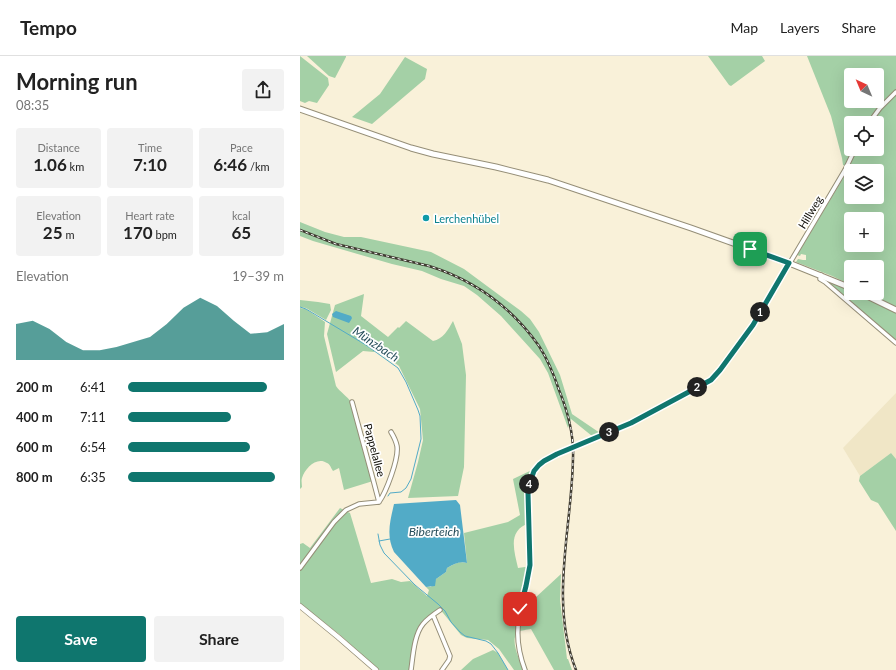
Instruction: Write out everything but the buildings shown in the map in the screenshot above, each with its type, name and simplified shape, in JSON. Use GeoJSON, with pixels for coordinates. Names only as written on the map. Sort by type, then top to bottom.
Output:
{"type":"FeatureCollection","features":[{"type":"Feature","properties":{"kind":"main road"},"geometry":{"type":"LineString","coordinates":[[300,109],[418,150],[548,180],[691,228],[789,263],[844,285]]}},
{"type":"Feature","properties":{"kind":"main road"},"geometry":{"type":"LineString","coordinates":[[875,300],[896,310]]}},
{"type":"Feature","properties":{"kind":"street"},"geometry":{"type":"LineString","coordinates":[[874,116],[896,92]]}},
{"type":"Feature","properties":{"kind":"street","name":"Hillweg"},"geometry":{"type":"LineString","coordinates":[[525,670],[518,646],[518,624],[530,565],[528,493],[534,471],[539,465],[551,458],[631,423],[711,380],[753,325],[845,170],[852,156]]}},
{"type":"Feature","properties":{"kind":"street"},"geometry":{"type":"LineString","coordinates":[[821,275],[820,279],[896,343]]}},
{"type":"Feature","properties":{"kind":"street","name":"Pappelallee"},"geometry":{"type":"LineString","coordinates":[[352,402],[369,461],[378,502]]}},
{"type":"Feature","properties":{"kind":"street","name":"Pappelallee"},"geometry":{"type":"LineString","coordinates":[[378,502],[382,498],[397,454],[397,447],[391,432]]}},
{"type":"Feature","properties":{"kind":"street"},"geometry":{"type":"LineString","coordinates":[[300,568],[334,522],[346,510],[359,504],[378,502]]}},
{"type":"Feature","properties":{"kind":"street"},"geometry":{"type":"LineString","coordinates":[[300,606],[376,670]]}},
{"type":"Feature","properties":{"kind":"street"},"geometry":{"type":"LineString","coordinates":[[411,670],[419,630],[423,624],[440,610]]}},
{"type":"Feature","properties":{"kind":"street"},"geometry":{"type":"LineString","coordinates":[[433,616],[450,656],[442,670]]}},
{"type":"Feature","properties":{"kind":"shaded area"},"geometry":{"type":"Polygon","coordinates":[[[896,393],[896,459],[891,453],[860,476],[843,448],[896,393]]]}},
{"type":"Feature","properties":{"kind":"green space"},"geometry":{"type":"Polygon","coordinates":[[[300,56],[328,78],[329,85],[317,103],[309,101],[305,103],[300,101],[300,56]]]}},
{"type":"Feature","properties":{"kind":"green space"},"geometry":{"type":"Polygon","coordinates":[[[307,56],[346,57],[335,78],[329,76],[307,56]]]}},
{"type":"Feature","properties":{"kind":"green space"},"geometry":{"type":"Polygon","coordinates":[[[708,56],[762,56],[765,61],[731,86],[708,56]]]}},
{"type":"Feature","properties":{"kind":"green space"},"geometry":{"type":"Polygon","coordinates":[[[807,56],[896,56],[896,307],[882,300],[884,300],[884,260],[844,260],[844,282],[796,262],[798,259],[806,260],[806,255],[797,255],[844,177],[844,204],[884,204],[884,164],[847,163],[844,166],[831,116],[807,56]]]}},
{"type":"Feature","properties":{"kind":"green space"},"geometry":{"type":"Polygon","coordinates":[[[405,57],[427,69],[425,79],[372,124],[352,117],[380,94],[405,57]]]}},
{"type":"Feature","properties":{"kind":"green space"},"geometry":{"type":"Polygon","coordinates":[[[300,222],[325,232],[344,237],[361,237],[431,252],[464,269],[530,319],[539,332],[560,375],[572,414],[600,433],[592,436],[571,419],[568,428],[548,373],[540,359],[501,316],[477,295],[464,286],[422,271],[392,264],[300,236],[300,222]]]}},
{"type":"Feature","properties":{"kind":"green space"},"geometry":{"type":"Polygon","coordinates":[[[823,278],[844,286],[844,296],[823,278]]]}},
{"type":"Feature","properties":{"kind":"green space"},"geometry":{"type":"Polygon","coordinates":[[[364,294],[361,316],[388,337],[406,321],[433,341],[440,338],[447,331],[453,321],[462,344],[466,375],[464,467],[458,496],[408,498],[423,440],[420,409],[399,366],[386,358],[376,349],[374,352],[363,351],[336,372],[327,334],[335,305],[364,294]]]}},
{"type":"Feature","properties":{"kind":"green space"},"geometry":{"type":"Polygon","coordinates":[[[300,300],[330,304],[331,310],[326,320],[306,308],[300,307],[300,300]]]}},
{"type":"Feature","properties":{"kind":"green space"},"geometry":{"type":"Polygon","coordinates":[[[848,300],[872,300],[896,313],[896,342],[848,300]]]}},
{"type":"Feature","properties":{"kind":"green space"},"geometry":{"type":"Polygon","coordinates":[[[300,308],[306,309],[325,322],[324,336],[336,386],[351,402],[373,481],[344,490],[339,468],[333,471],[330,465],[323,461],[319,461],[312,464],[306,470],[302,478],[302,487],[300,489],[300,308]]]}},
{"type":"Feature","properties":{"kind":"green space"},"geometry":{"type":"Polygon","coordinates":[[[891,453],[896,459],[896,531],[878,503],[871,500],[859,481],[860,476],[891,453]]]}},
{"type":"Feature","properties":{"kind":"green space"},"geometry":{"type":"Polygon","coordinates":[[[534,469],[535,473],[531,485],[530,523],[518,530],[514,541],[518,568],[532,566],[526,599],[522,610],[561,574],[560,600],[567,659],[572,670],[554,670],[531,629],[519,631],[516,635],[516,651],[524,670],[514,670],[499,649],[488,640],[467,638],[461,635],[439,608],[425,620],[418,629],[409,670],[379,670],[339,634],[300,604],[300,544],[303,543],[310,548],[340,508],[350,513],[371,583],[392,579],[401,582],[410,581],[427,596],[429,590],[426,587],[431,587],[436,579],[446,572],[447,568],[454,564],[464,562],[467,563],[464,533],[508,522],[520,515],[513,479],[534,469]]]}},
{"type":"Feature","properties":{"kind":"green space"},"geometry":{"type":"Polygon","coordinates":[[[493,650],[498,653],[508,670],[461,670],[473,659],[493,650]]]}},
{"type":"Feature","properties":{"kind":"water"},"geometry":{"type":"Polygon","coordinates":[[[336,311],[351,316],[352,318],[349,323],[333,317],[332,314],[336,311]]]}},
{"type":"Feature","properties":{"kind":"water","name":"Biberteich"},"geometry":{"type":"Polygon","coordinates":[[[456,500],[460,505],[467,563],[464,562],[454,564],[447,568],[446,572],[436,579],[435,586],[426,587],[394,552],[389,534],[394,504],[456,500]]]}},
{"type":"Feature","properties":{"kind":"waterway","name":"Münzbach"},"geometry":{"type":"LineString","coordinates":[[300,307],[306,309],[366,345],[398,368],[406,382],[420,416],[421,439],[411,479],[406,488],[401,492],[390,493],[388,496]]}},
{"type":"Feature","properties":{"kind":"waterway","name":"Münzbach"},"geometry":{"type":"LineString","coordinates":[[378,534],[380,545],[384,553],[415,585],[445,611],[451,622],[460,632],[465,636],[486,641],[491,644],[508,670]]}},
{"type":"Feature","properties":{"kind":"waterway"},"geometry":{"type":"LineString","coordinates":[[379,541],[390,539]]}},
{"type":"Feature","properties":{"kind":"railway"},"geometry":{"type":"LineString","coordinates":[[300,230],[336,244],[429,266],[461,279],[491,297],[517,319],[539,346],[550,368],[568,415],[572,440],[572,484],[563,591],[564,618],[568,644],[576,670]]}},
{"type":"Feature","properties":{"kind":"place","name":"Lerchenhübel"},"geometry":{"type":"Point","coordinates":[426,218]}},
{"type":"Feature","properties":{"kind":"route"},"geometry":{"type":"LineString","coordinates":[[520,609],[530,565],[528,493],[534,471],[544,461],[557,454],[631,423],[711,380],[753,325],[789,263],[750,249]]}}]}
